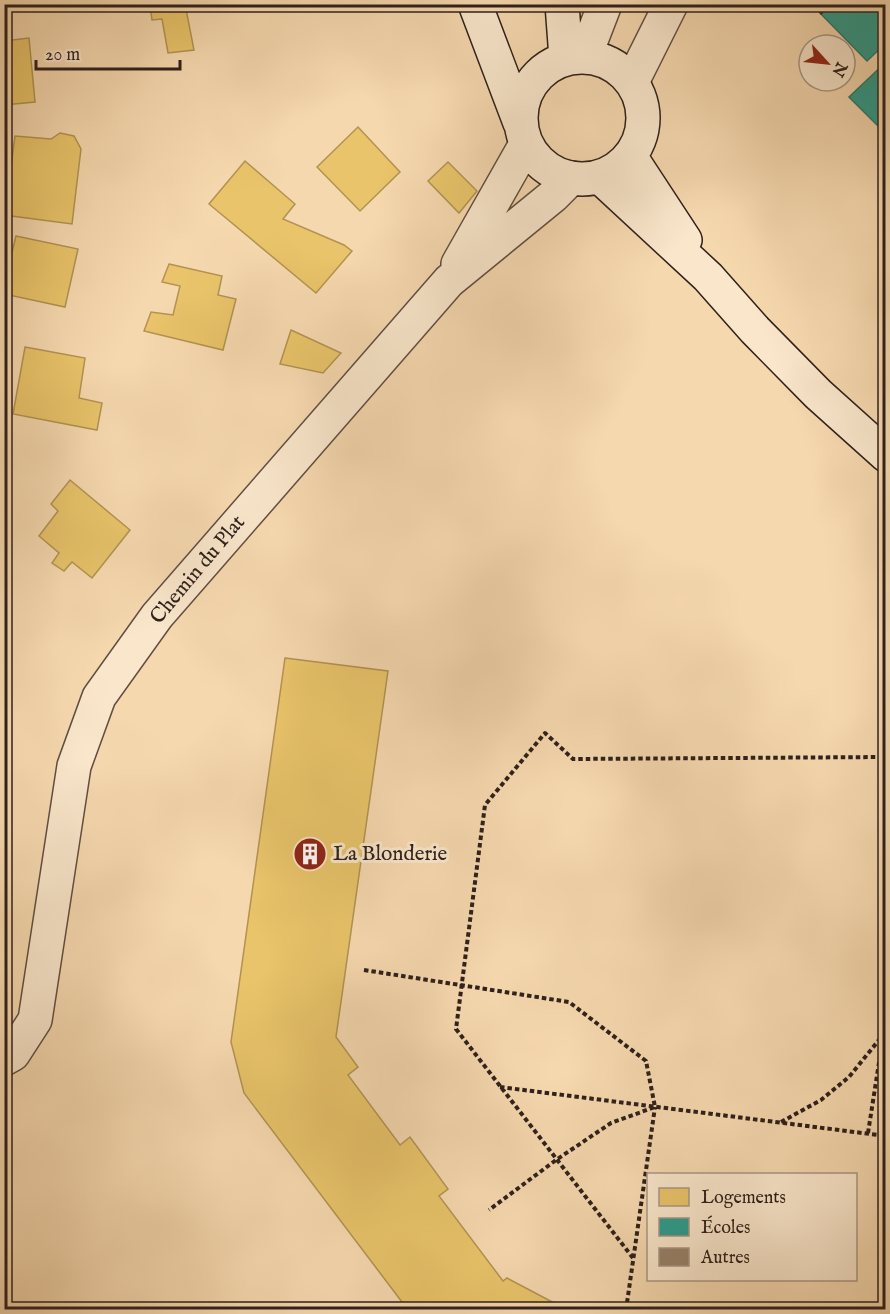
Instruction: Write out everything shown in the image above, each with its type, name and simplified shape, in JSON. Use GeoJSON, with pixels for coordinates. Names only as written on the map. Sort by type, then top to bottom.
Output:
{"type":"FeatureCollection","features":[{"type":"Feature","properties":{"kind":"street"},"geometry":{"type":"LineString","coordinates":[[448,281],[524,137],[521,111],[525,93],[535,78],[549,66],[575,57],[603,59],[619,68],[632,82],[641,100],[644,119],[639,138],[630,156],[616,169],[585,177],[553,171],[537,160],[524,137],[475,4]]}},
{"type":"Feature","properties":{"kind":"street"},"geometry":{"type":"LineString","coordinates":[[562,4],[575,57]]}},
{"type":"Feature","properties":{"kind":"street"},"geometry":{"type":"LineString","coordinates":[[575,57],[605,4]]}},
{"type":"Feature","properties":{"kind":"street"},"geometry":{"type":"LineString","coordinates":[[632,82],[671,4]]}},
{"type":"Feature","properties":{"kind":"street"},"geometry":{"type":"LineString","coordinates":[[630,156],[708,277],[778,354],[885,455]]}},
{"type":"Feature","properties":{"kind":"street"},"geometry":{"type":"LineString","coordinates":[[585,177],[708,277]]}},
{"type":"Feature","properties":{"kind":"street","name":"Chemin du Plat"},"geometry":{"type":"LineString","coordinates":[[4,1059],[13,1054],[35,1020],[74,766],[99,697],[157,616],[448,281],[553,196],[585,177]]}},
{"type":"Feature","properties":{"kind":"path"},"geometry":{"type":"LineString","coordinates":[[633,1258],[456,1029],[485,805],[545,733],[573,759],[885,757]]}},
{"type":"Feature","properties":{"kind":"path"},"geometry":{"type":"LineString","coordinates":[[364,970],[569,1002],[646,1061],[656,1107],[626,1310]]}},
{"type":"Feature","properties":{"kind":"path"},"geometry":{"type":"LineString","coordinates":[[868,1133],[885,1018]]}},
{"type":"Feature","properties":{"kind":"path"},"geometry":{"type":"LineString","coordinates":[[780,1122],[821,1100],[849,1077],[883,1035]]}},
{"type":"Feature","properties":{"kind":"path"},"geometry":{"type":"LineString","coordinates":[[500,1087],[885,1136]]}},
{"type":"Feature","properties":{"kind":"path"},"geometry":{"type":"LineString","coordinates":[[489,1210],[556,1160],[611,1123],[656,1107]]}},
{"type":"Feature","properties":{"kind":"building: Logements"},"geometry":{"type":"Polygon","coordinates":[[[185,4],[194,50],[168,53],[162,19],[152,20],[150,5],[185,4]]]}},
{"type":"Feature","properties":{"kind":"building: Logements"},"geometry":{"type":"Polygon","coordinates":[[[29,38],[35,102],[4,105],[4,41],[29,38]]]}},
{"type":"Feature","properties":{"kind":"building: Logements"},"geometry":{"type":"Polygon","coordinates":[[[358,127],[400,172],[360,211],[317,167],[358,127]]]}},
{"type":"Feature","properties":{"kind":"building: Logements"},"geometry":{"type":"Polygon","coordinates":[[[60,133],[74,136],[81,149],[72,224],[4,215],[4,174],[10,174],[15,136],[51,139],[60,133]]]}},
{"type":"Feature","properties":{"kind":"building: Logements"},"geometry":{"type":"Polygon","coordinates":[[[245,161],[295,204],[283,219],[344,245],[352,251],[316,293],[209,204],[245,161]]]}},
{"type":"Feature","properties":{"kind":"building: Logements"},"geometry":{"type":"Polygon","coordinates":[[[448,162],[477,191],[459,213],[428,181],[448,162]]]}},
{"type":"Feature","properties":{"kind":"building: Logements"},"geometry":{"type":"Polygon","coordinates":[[[16,236],[78,249],[65,307],[4,294],[4,285],[16,236]]]}},
{"type":"Feature","properties":{"kind":"building: Logements"},"geometry":{"type":"Polygon","coordinates":[[[169,264],[222,276],[218,295],[236,299],[223,350],[144,331],[151,312],[173,315],[180,286],[162,282],[169,264]]]}},
{"type":"Feature","properties":{"kind":"building: Logements"},"geometry":{"type":"Polygon","coordinates":[[[291,330],[341,353],[323,373],[280,364],[291,330]]]}},
{"type":"Feature","properties":{"kind":"building: Logements"},"geometry":{"type":"Polygon","coordinates":[[[25,347],[85,358],[79,398],[102,403],[97,430],[13,414],[25,347]]]}},
{"type":"Feature","properties":{"kind":"building: Logements"},"geometry":{"type":"Polygon","coordinates":[[[70,480],[130,530],[92,578],[72,562],[64,571],[52,563],[59,553],[39,536],[58,511],[51,504],[70,480]]]}},
{"type":"Feature","properties":{"kind":"building: Logements","name":"La Blonderie"},"geometry":{"type":"Polygon","coordinates":[[[285,658],[388,671],[336,1037],[358,1067],[348,1075],[400,1145],[410,1137],[448,1189],[439,1196],[503,1281],[507,1278],[558,1305],[558,1308],[568,1310],[408,1310],[244,1093],[231,1042],[285,658]]]}},
{"type":"Feature","properties":{"kind":"building: Écoles"},"geometry":{"type":"Polygon","coordinates":[[[831,4],[886,4],[886,43],[867,61],[857,51],[857,33],[840,33],[821,14],[831,4]]]}},
{"type":"Feature","properties":{"kind":"building: Écoles"},"geometry":{"type":"Polygon","coordinates":[[[886,62],[886,134],[849,97],[857,93],[857,89],[886,62]]]}},
{"type":"Feature","properties":{"kind":"building: Autres"},"geometry":{"type":"Polygon","coordinates":[[[812,4],[831,4],[821,14],[812,4]]]}},
{"type":"Feature","properties":{"kind":"place","name":"La Blonderie"},"geometry":{"type":"Point","coordinates":[310,854]}}]}
